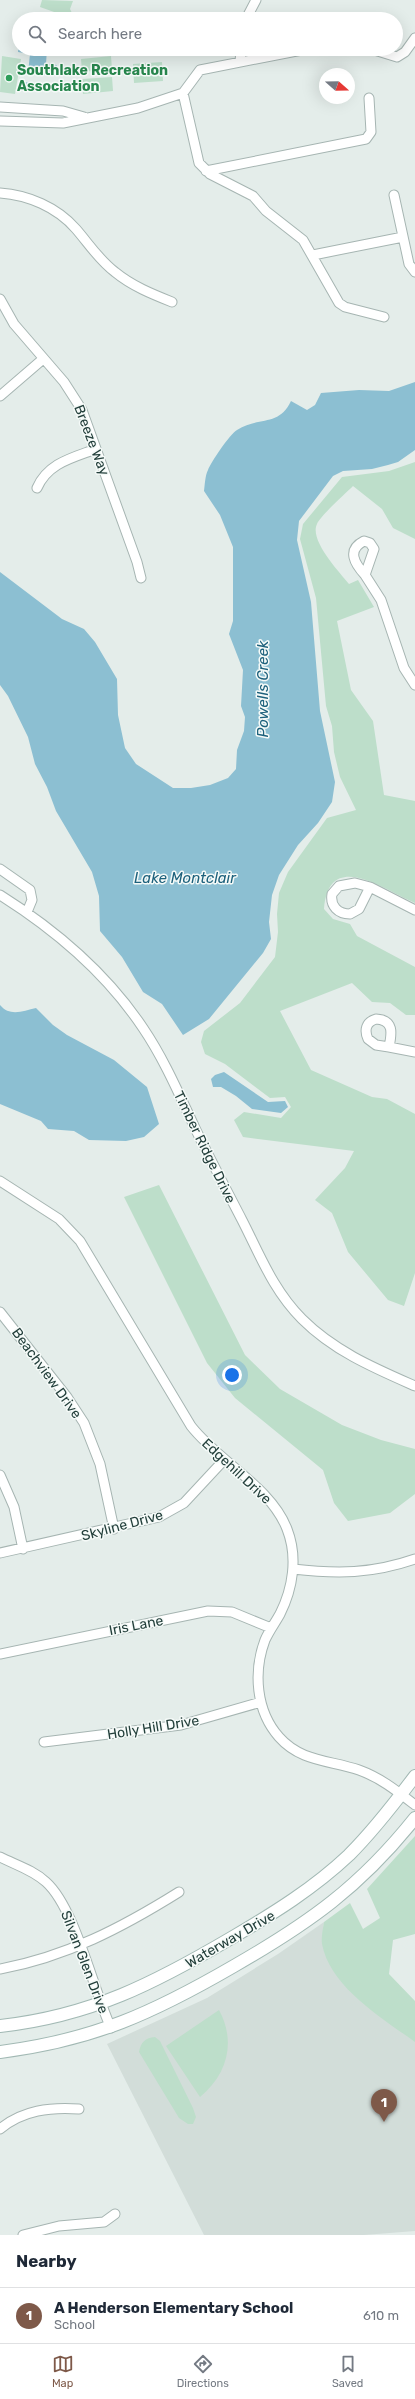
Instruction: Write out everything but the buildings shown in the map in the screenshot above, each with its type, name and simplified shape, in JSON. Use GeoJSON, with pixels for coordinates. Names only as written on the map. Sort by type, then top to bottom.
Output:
{"type":"FeatureCollection","features":[{"type":"Feature","properties":{"kind":"main road","name":"Waterway Drive"},"geometry":{"type":"LineString","coordinates":[[0,2026],[42,2020],[100,2004],[176,1971],[279,1910],[305,1892],[349,1855],[402,1794],[415,1776]]}},
{"type":"Feature","properties":{"kind":"main road","name":"Waterway Drive"},"geometry":{"type":"LineString","coordinates":[[0,2052],[60,2042],[111,2028],[185,1995],[309,1920],[358,1882],[415,1818]]}},
{"type":"Feature","properties":{"kind":"street"},"geometry":{"type":"LineString","coordinates":[[250,12],[256,0]]}},
{"type":"Feature","properties":{"kind":"street"},"geometry":{"type":"LineString","coordinates":[[403,53],[415,38]]}},
{"type":"Feature","properties":{"kind":"street"},"geometry":{"type":"LineString","coordinates":[[240,56],[240,62]]}},
{"type":"Feature","properties":{"kind":"street"},"geometry":{"type":"LineString","coordinates":[[0,122],[63,123],[85,117],[131,110],[183,93],[200,70],[271,56]]}},
{"type":"Feature","properties":{"kind":"street"},"geometry":{"type":"LineString","coordinates":[[183,93],[200,163],[206,171],[252,196],[266,211],[303,240],[313,255],[338,303],[345,307],[384,317]]}},
{"type":"Feature","properties":{"kind":"street"},"geometry":{"type":"LineString","coordinates":[[206,171],[366,139],[371,132],[369,98]]}},
{"type":"Feature","properties":{"kind":"street"},"geometry":{"type":"LineString","coordinates":[[0,107],[63,111],[85,117]]}},
{"type":"Feature","properties":{"kind":"street"},"geometry":{"type":"LineString","coordinates":[[0,193],[23,196],[52,209],[75,228],[101,260],[129,283],[172,302]]}},
{"type":"Feature","properties":{"kind":"street"},"geometry":{"type":"LineString","coordinates":[[394,195],[409,264],[415,272]]}},
{"type":"Feature","properties":{"kind":"street"},"geometry":{"type":"LineString","coordinates":[[313,255],[403,238]]}},
{"type":"Feature","properties":{"kind":"street","name":"Breeze Way"},"geometry":{"type":"LineString","coordinates":[[0,299],[14,324],[74,395],[82,410],[137,562],[141,578]]}},
{"type":"Feature","properties":{"kind":"street"},"geometry":{"type":"LineString","coordinates":[[0,396],[43,359]]}},
{"type":"Feature","properties":{"kind":"street"},"geometry":{"type":"LineString","coordinates":[[37,488],[47,472],[56,465],[96,449]]}},
{"type":"Feature","properties":{"kind":"street"},"geometry":{"type":"LineString","coordinates":[[365,575],[381,600],[404,668],[415,685]]}},
{"type":"Feature","properties":{"kind":"street"},"geometry":{"type":"LineString","coordinates":[[0,869],[30,890],[32,900],[27,912]]}},
{"type":"Feature","properties":{"kind":"street"},"geometry":{"type":"LineString","coordinates":[[370,887],[415,910]]}},
{"type":"Feature","properties":{"kind":"street","name":"Timber Ridge Drive"},"geometry":{"type":"LineString","coordinates":[[0,895],[27,912],[62,940],[101,978],[142,1028],[169,1074],[264,1267],[291,1308],[320,1335],[338,1349],[367,1365],[415,1386]]}},
{"type":"Feature","properties":{"kind":"street"},"geometry":{"type":"LineString","coordinates":[[389,1047],[415,1052]]}},
{"type":"Feature","properties":{"kind":"street","name":"Edgehill Drive"},"geometry":{"type":"LineString","coordinates":[[0,1180],[58,1219],[80,1241],[191,1426],[224,1460],[268,1500],[280,1515],[291,1542],[293,1569],[286,1600],[271,1628],[261,1652],[258,1668],[261,1702],[272,1727],[284,1742],[298,1753],[319,1761],[359,1770],[390,1785],[415,1805]]}},
{"type":"Feature","properties":{"kind":"street","name":"Beachview Drive"},"geometry":{"type":"LineString","coordinates":[[0,1312],[67,1397],[84,1423],[100,1464],[114,1529]]}},
{"type":"Feature","properties":{"kind":"street","name":"Skyline Drive"},"geometry":{"type":"LineString","coordinates":[[0,1553],[149,1521],[172,1511],[192,1496],[224,1460]]}},
{"type":"Feature","properties":{"kind":"street"},"geometry":{"type":"LineString","coordinates":[[0,1475],[14,1507],[23,1549]]}},
{"type":"Feature","properties":{"kind":"street"},"geometry":{"type":"LineString","coordinates":[[293,1569],[334,1574],[354,1573],[378,1569],[415,1559]]}},
{"type":"Feature","properties":{"kind":"street","name":"Iris Lane"},"geometry":{"type":"LineString","coordinates":[[0,1654],[27,1647],[208,1611],[238,1614],[271,1628]]}},
{"type":"Feature","properties":{"kind":"street","name":"Holly Hill Drive"},"geometry":{"type":"LineString","coordinates":[[44,1742],[181,1724],[261,1702]]}},
{"type":"Feature","properties":{"kind":"street","name":"Silvan Glen Drive"},"geometry":{"type":"LineString","coordinates":[[0,1858],[27,1869],[47,1883],[62,1904],[79,1945],[100,2004],[111,2028]]}},
{"type":"Feature","properties":{"kind":"street"},"geometry":{"type":"LineString","coordinates":[[0,1969],[79,1945],[134,1920],[178,1892]]}},
{"type":"Feature","properties":{"kind":"street"},"geometry":{"type":"LineString","coordinates":[[0,2129],[19,2117],[33,2112],[61,2108],[79,2109]]}},
{"type":"Feature","properties":{"kind":"street"},"geometry":{"type":"LineString","coordinates":[[23,2235],[59,2226],[104,2222],[114,2214]]}},
{"type":"Feature","properties":{"kind":"shaded area"},"geometry":{"type":"Polygon","coordinates":[[[324,1922],[322,1943],[415,2034],[415,2231],[364,2235],[204,2235],[107,2044],[207,1998],[278,1954],[324,1922]]]}},
{"type":"Feature","properties":{"kind":"green space"},"geometry":{"type":"Polygon","coordinates":[[[42,0],[73,1],[70,9],[72,12],[54,12],[40,7],[42,0]]]}},
{"type":"Feature","properties":{"kind":"green space","name":"Southlake Recreation Association"},"geometry":{"type":"Polygon","coordinates":[[[2,56],[21,59],[15,94],[0,92],[2,56]]]}},
{"type":"Feature","properties":{"kind":"green space"},"geometry":{"type":"Polygon","coordinates":[[[111,56],[112,69],[82,72],[81,59],[111,56]]]}},
{"type":"Feature","properties":{"kind":"green space"},"geometry":{"type":"Polygon","coordinates":[[[162,62],[163,81],[134,83],[133,64],[162,62]]]}},
{"type":"Feature","properties":{"kind":"green space"},"geometry":{"type":"Polygon","coordinates":[[[112,77],[113,91],[83,94],[82,79],[112,77]]]}},
{"type":"Feature","properties":{"kind":"green space"},"geometry":{"type":"Polygon","coordinates":[[[415,462],[415,539],[393,528],[382,509],[353,486],[319,520],[316,531],[321,547],[332,564],[349,584],[358,580],[374,607],[337,621],[351,690],[373,721],[384,795],[415,801],[415,903],[374,883],[360,878],[347,877],[336,880],[328,891],[324,909],[333,919],[350,924],[357,936],[415,967],[415,1015],[406,1015],[390,1003],[372,1002],[352,983],[280,1011],[311,1070],[372,1097],[387,1099],[415,1114],[415,1273],[404,1306],[388,1300],[348,1252],[332,1213],[315,1200],[345,1168],[354,1151],[243,1137],[234,1120],[244,1112],[281,1118],[291,1107],[285,1097],[270,1098],[225,1064],[205,1054],[201,1042],[204,1031],[240,1003],[275,957],[278,932],[277,914],[279,893],[288,872],[327,818],[356,810],[340,777],[334,752],[332,726],[326,706],[316,598],[300,539],[303,524],[342,477],[389,471],[415,462]]]}},
{"type":"Feature","properties":{"kind":"green space"},"geometry":{"type":"Polygon","coordinates":[[[159,1185],[245,1355],[280,1389],[342,1425],[381,1440],[415,1449],[415,1494],[390,1513],[348,1521],[334,1503],[323,1470],[235,1398],[207,1363],[124,1197],[159,1185]]]}},
{"type":"Feature","properties":{"kind":"green space"},"geometry":{"type":"Polygon","coordinates":[[[415,1836],[415,1934],[393,1940],[389,1974],[415,2001],[415,2042],[373,2012],[346,1988],[335,1974],[327,1960],[322,1939],[324,1922],[350,1903],[363,1929],[380,1918],[367,1889],[415,1836]]]}},
{"type":"Feature","properties":{"kind":"green space"},"geometry":{"type":"Polygon","coordinates":[[[219,2010],[227,2033],[228,2045],[226,2056],[223,2068],[217,2078],[210,2088],[200,2097],[166,2046],[219,2010]]]}},
{"type":"Feature","properties":{"kind":"green space"},"geometry":{"type":"Polygon","coordinates":[[[155,2037],[160,2041],[193,2108],[196,2117],[193,2124],[188,2124],[179,2118],[139,2052],[144,2041],[155,2037]]]}},
{"type":"Feature","properties":{"kind":"water"},"geometry":{"type":"Polygon","coordinates":[[[30,56],[47,56],[46,64],[57,65],[56,76],[28,73],[30,56]]]}},
{"type":"Feature","properties":{"kind":"water"},"geometry":{"type":"Polygon","coordinates":[[[22,82],[33,83],[33,89],[21,87],[22,82]]]}},
{"type":"Feature","properties":{"kind":"water","name":"Lake Montclair"},"geometry":{"type":"Polygon","coordinates":[[[415,382],[415,450],[398,462],[372,469],[343,471],[333,476],[299,521],[297,540],[311,602],[320,711],[335,782],[332,802],[318,823],[298,845],[279,875],[272,895],[269,922],[271,939],[263,953],[209,1019],[183,1035],[162,1004],[143,992],[122,957],[100,931],[99,896],[92,872],[56,811],[47,787],[35,764],[28,737],[8,696],[0,685],[0,572],[62,619],[84,629],[95,642],[117,679],[118,715],[125,748],[136,764],[173,788],[191,788],[210,785],[228,778],[236,769],[237,750],[244,731],[245,717],[241,706],[243,670],[229,634],[233,621],[233,547],[220,515],[204,491],[208,470],[221,448],[237,430],[253,423],[268,420],[281,415],[291,401],[307,410],[315,405],[321,393],[359,390],[389,391],[415,382]]]}},
{"type":"Feature","properties":{"kind":"water"},"geometry":{"type":"Polygon","coordinates":[[[0,1005],[4,1009],[12,1012],[22,1012],[36,1008],[53,1025],[67,1035],[114,1060],[147,1087],[159,1124],[144,1137],[126,1141],[89,1140],[74,1131],[48,1129],[41,1121],[0,1104],[0,1005]]]}},
{"type":"Feature","properties":{"kind":"water"},"geometry":{"type":"Polygon","coordinates":[[[224,1072],[268,1102],[285,1101],[288,1107],[281,1113],[252,1109],[236,1096],[221,1087],[213,1087],[211,1079],[215,1075],[224,1072]]]}},
{"type":"Feature","properties":{"kind":"place","name":"Southlake Recreation Association"},"geometry":{"type":"Point","coordinates":[9,78]}},
{"type":"Feature","properties":{"kind":"place","name":"A Henderson Elementary School"},"geometry":{"type":"Point","coordinates":[384,2122]}},
{"type":"Feature","properties":{"kind":"water label","name":"Powells Creek"},"geometry":{"type":"Point","coordinates":[263,689]}}]}
